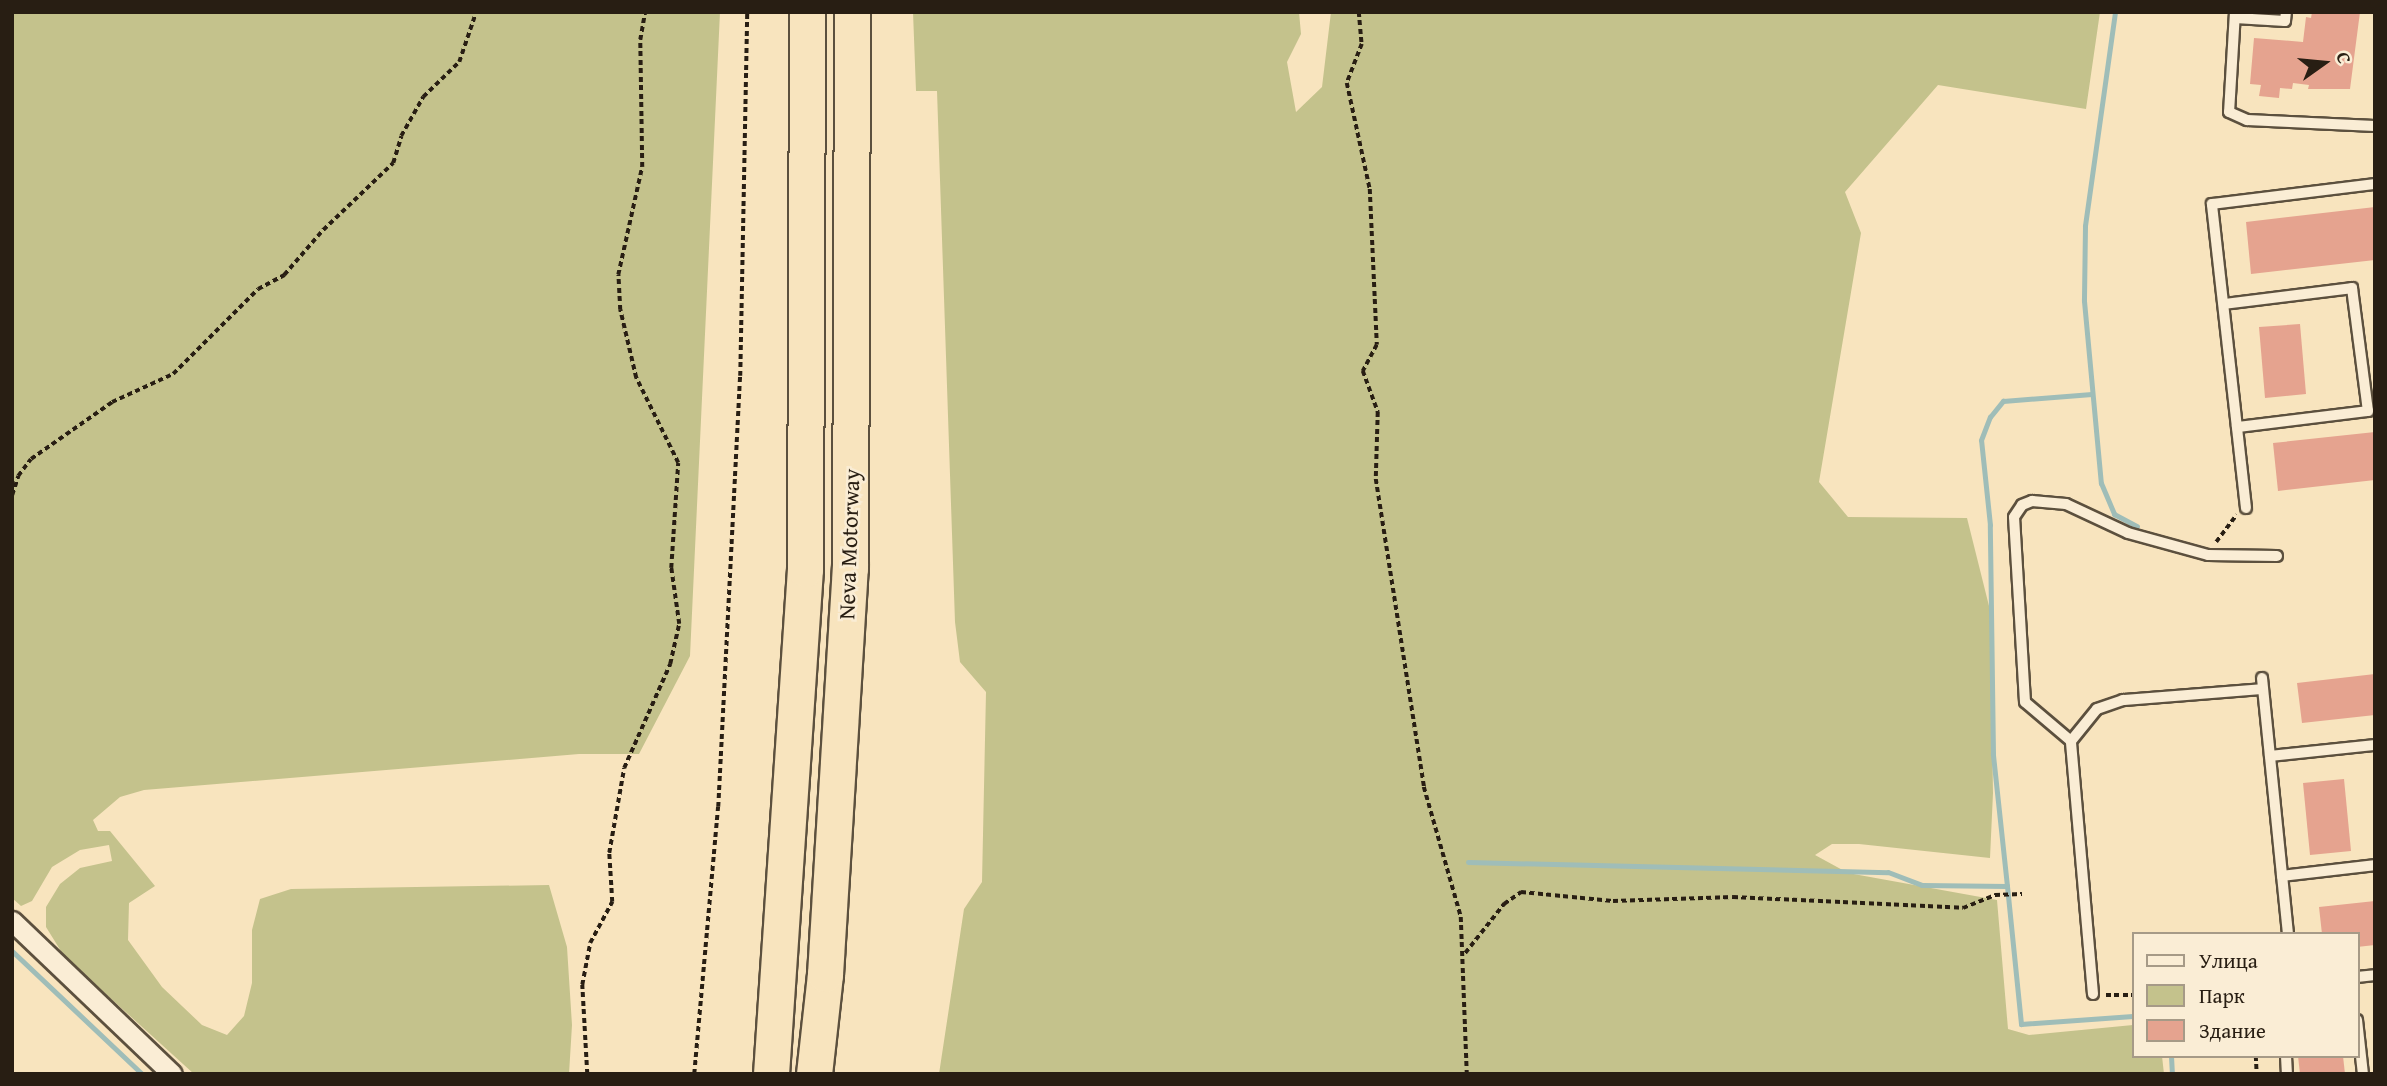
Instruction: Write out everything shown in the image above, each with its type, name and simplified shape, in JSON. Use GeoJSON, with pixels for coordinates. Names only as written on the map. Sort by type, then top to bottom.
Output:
{"type":"FeatureCollection","features":[{"type":"Feature","properties":{"kind":"highway","name":"Neva Motorway"},"geometry":{"type":"LineString","coordinates":[[771,1074],[805,569],[807,12]]}},
{"type":"Feature","properties":{"kind":"highway","name":"Neva Motorway"},"geometry":{"type":"LineString","coordinates":[[814,1074],[825,974],[850,568],[852,12]]}},
{"type":"Feature","properties":{"kind":"street"},"geometry":{"type":"LineString","coordinates":[[12,921],[172,1074]]}},
{"type":"Feature","properties":{"kind":"lane"},"geometry":{"type":"LineString","coordinates":[[2286,12],[2285,21],[2235,15],[2229,112],[2247,120],[2375,126]]}},
{"type":"Feature","properties":{"kind":"lane"},"geometry":{"type":"LineString","coordinates":[[2246,508],[2212,204],[2375,184]]}},
{"type":"Feature","properties":{"kind":"lane"},"geometry":{"type":"LineString","coordinates":[[2224,304],[2352,288],[2368,411],[2237,427]]}},
{"type":"Feature","properties":{"kind":"lane"},"geometry":{"type":"LineString","coordinates":[[2071,741],[2025,702],[2014,517],[2022,505],[2032,501],[2066,504],[2128,533],[2208,555],[2277,556]]}},
{"type":"Feature","properties":{"kind":"lane"},"geometry":{"type":"LineString","coordinates":[[2094,994],[2071,741],[2097,709],[2123,700],[2263,683],[2287,932]]}},
{"type":"Feature","properties":{"kind":"lane"},"geometry":{"type":"LineString","coordinates":[[2270,756],[2375,745]]}},
{"type":"Feature","properties":{"kind":"lane"},"geometry":{"type":"LineString","coordinates":[[2282,876],[2375,865]]}},
{"type":"Feature","properties":{"kind":"lane"},"geometry":{"type":"LineString","coordinates":[[2359,1038],[2363,1074]]}},
{"type":"Feature","properties":{"kind":"path"},"geometry":{"type":"LineString","coordinates":[[12,495],[31,459],[112,402],[173,374],[258,289],[284,275],[324,230],[393,163],[401,136],[423,97],[463,55],[476,12]]}},
{"type":"Feature","properties":{"kind":"path"},"geometry":{"type":"LineString","coordinates":[[587,1074],[582,985],[590,943],[612,901],[609,853],[624,768],[670,664],[679,624],[671,568],[678,463],[636,378],[620,310],[618,275],[642,167],[640,40],[645,12]]}},
{"type":"Feature","properties":{"kind":"path"},"geometry":{"type":"LineString","coordinates":[[694,1074],[718,807],[740,376],[747,12]]}},
{"type":"Feature","properties":{"kind":"path"},"geometry":{"type":"LineString","coordinates":[[1359,12],[1362,44],[1348,83],[1370,189],[1377,345],[1363,371],[1378,412],[1376,480],[1424,787],[1444,866],[1454,880],[1463,954],[1467,1074]]}},
{"type":"Feature","properties":{"kind":"path"},"geometry":{"type":"LineString","coordinates":[[2208,555],[2228,522],[2246,508]]}},
{"type":"Feature","properties":{"kind":"path"},"geometry":{"type":"LineString","coordinates":[[1463,954],[1504,904],[1521,892],[1614,901],[1733,897],[1963,908],[2005,894],[2022,894]]}},
{"type":"Feature","properties":{"kind":"path"},"geometry":{"type":"LineString","coordinates":[[2094,994],[2132,995]]}},
{"type":"Feature","properties":{"kind":"green space"},"geometry":{"type":"Polygon","coordinates":[[[12,12],[720,12],[690,656],[639,754],[579,754],[144,790],[120,797],[93,820],[98,831],[110,831],[155,886],[129,903],[128,940],[162,987],[202,1025],[227,1035],[244,1016],[252,983],[252,930],[260,899],[291,889],[549,885],[567,947],[572,1025],[569,1074],[194,1074],[64,956],[46,927],[46,907],[60,884],[80,868],[112,861],[109,845],[80,850],[52,867],[32,901],[21,906],[12,898],[12,12]]]}},
{"type":"Feature","properties":{"kind":"green space"},"geometry":{"type":"Polygon","coordinates":[[[913,12],[1299,12],[1301,34],[1287,62],[1296,112],[1322,87],[1331,12],[2100,12],[2086,109],[1938,85],[1845,192],[1861,233],[1819,482],[1848,517],[1967,518],[1990,610],[1993,793],[1990,858],[1859,844],[1832,844],[1815,855],[1848,873],[1997,900],[2008,1029],[2029,1035],[2132,1025],[2132,1058],[2162,1058],[2164,1074],[939,1074],[964,909],[982,882],[986,692],[960,662],[955,622],[937,91],[916,91],[913,12]]]}},
{"type":"Feature","properties":{"kind":"building"},"geometry":{"type":"Polygon","coordinates":[[[2312,12],[2360,12],[2350,89],[2308,89],[2309,85],[2293,83],[2292,89],[2280,88],[2279,98],[2259,96],[2261,85],[2250,84],[2254,38],[2303,42],[2306,17],[2311,18],[2312,12]]]}},
{"type":"Feature","properties":{"kind":"building"},"geometry":{"type":"Polygon","coordinates":[[[2375,207],[2375,260],[2251,274],[2246,222],[2375,207]]]}},
{"type":"Feature","properties":{"kind":"building"},"geometry":{"type":"Polygon","coordinates":[[[2300,324],[2306,394],[2265,398],[2259,327],[2300,324]]]}},
{"type":"Feature","properties":{"kind":"building"},"geometry":{"type":"Polygon","coordinates":[[[2375,432],[2375,480],[2278,491],[2273,443],[2375,432]]]}},
{"type":"Feature","properties":{"kind":"building"},"geometry":{"type":"Polygon","coordinates":[[[2375,674],[2375,715],[2302,723],[2297,683],[2375,674]]]}},
{"type":"Feature","properties":{"kind":"building"},"geometry":{"type":"Polygon","coordinates":[[[2344,779],[2351,851],[2310,855],[2303,783],[2344,779]]]}},
{"type":"Feature","properties":{"kind":"building"},"geometry":{"type":"Polygon","coordinates":[[[2375,901],[2375,945],[2359,947],[2359,932],[2322,932],[2319,907],[2375,901]]]}},
{"type":"Feature","properties":{"kind":"building"},"geometry":{"type":"Polygon","coordinates":[[[2298,1058],[2343,1058],[2345,1074],[2300,1074],[2298,1058]]]}},
{"type":"Feature","properties":{"kind":"waterway"},"geometry":{"type":"LineString","coordinates":[[2115,12],[2085,226],[2084,301],[2101,483],[2114,514],[2137,526]]}},
{"type":"Feature","properties":{"kind":"waterway"},"geometry":{"type":"LineString","coordinates":[[2007,886],[1993,754],[1990,525],[1981,440],[1990,417],[2003,401],[2092,394]]}},
{"type":"Feature","properties":{"kind":"waterway"},"geometry":{"type":"LineString","coordinates":[[1468,862],[1888,872],[1922,885],[2007,886],[2021,1024],[2132,1016]]}},
{"type":"Feature","properties":{"kind":"waterway"},"geometry":{"type":"LineString","coordinates":[[12,951],[142,1074]]}},
{"type":"Feature","properties":{"kind":"waterway"},"geometry":{"type":"LineString","coordinates":[[2171,1058],[2172,1074]]}}]}
